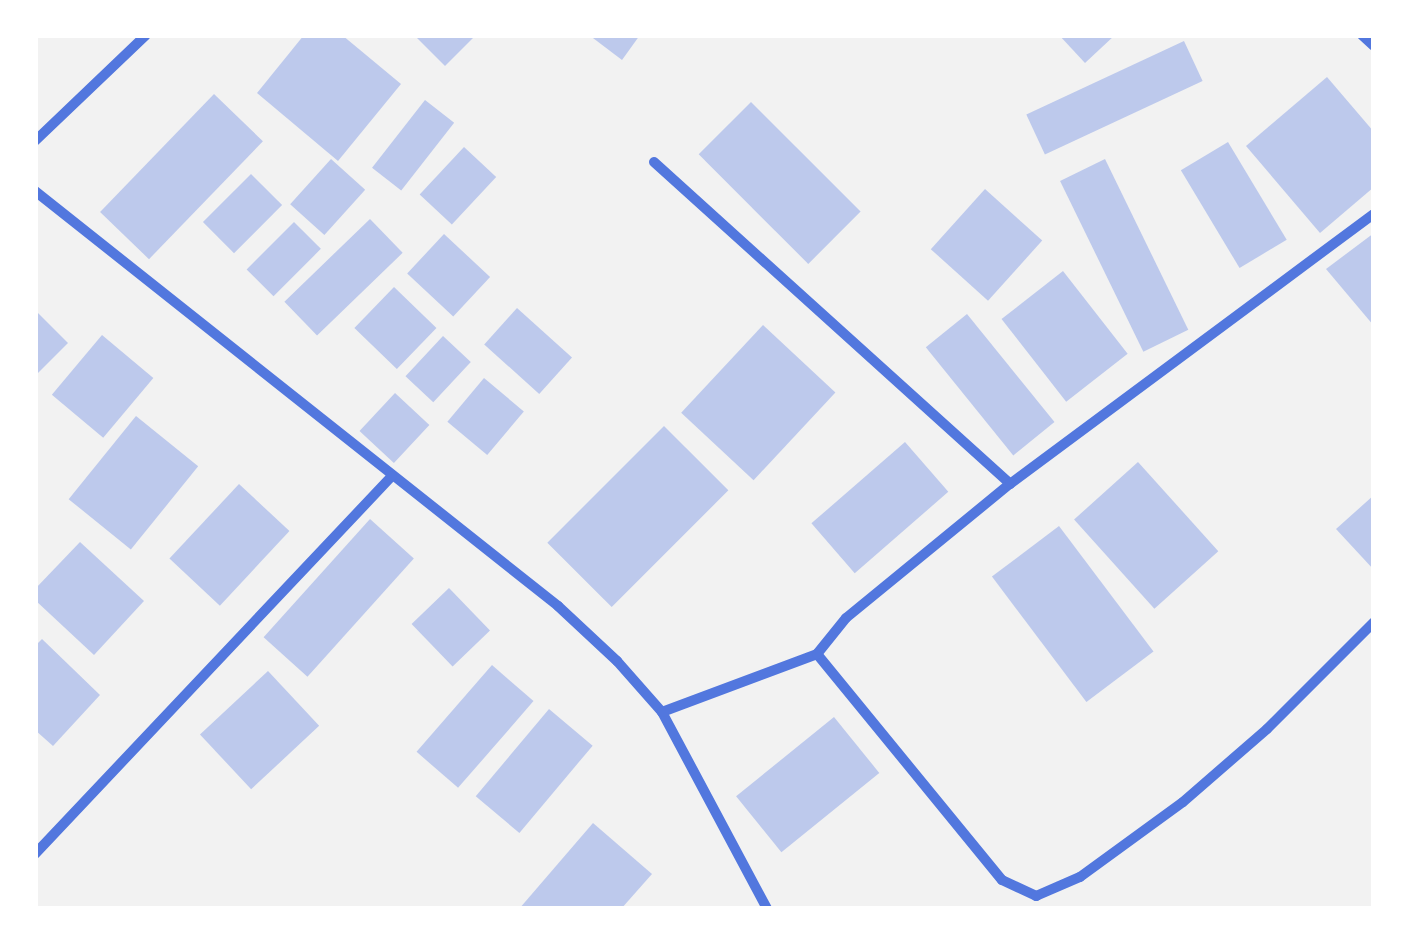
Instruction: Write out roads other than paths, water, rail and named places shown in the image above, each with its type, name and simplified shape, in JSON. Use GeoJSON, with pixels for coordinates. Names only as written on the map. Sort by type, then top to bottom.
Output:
{"type":"FeatureCollection","features":[{"type":"Feature","properties":{"kind":"street"},"geometry":{"type":"LineString","coordinates":[[35,142],[146,35]]}},
{"type":"Feature","properties":{"kind":"street"},"geometry":{"type":"LineString","coordinates":[[1362,35],[1374,46]]}},
{"type":"Feature","properties":{"kind":"street"},"geometry":{"type":"LineString","coordinates":[[654,162],[1010,484]]}},
{"type":"Feature","properties":{"kind":"street"},"geometry":{"type":"LineString","coordinates":[[35,191],[558,606],[618,660],[662,712],[767,909]]}},
{"type":"Feature","properties":{"kind":"street"},"geometry":{"type":"LineString","coordinates":[[662,712],[817,654],[846,618],[1010,484],[1374,214]]}},
{"type":"Feature","properties":{"kind":"street"},"geometry":{"type":"LineString","coordinates":[[35,854],[392,476]]}},
{"type":"Feature","properties":{"kind":"street"},"geometry":{"type":"LineString","coordinates":[[817,654],[1002,880],[1036,896],[1080,877],[1183,802],[1267,729],[1374,622]]}}]}
